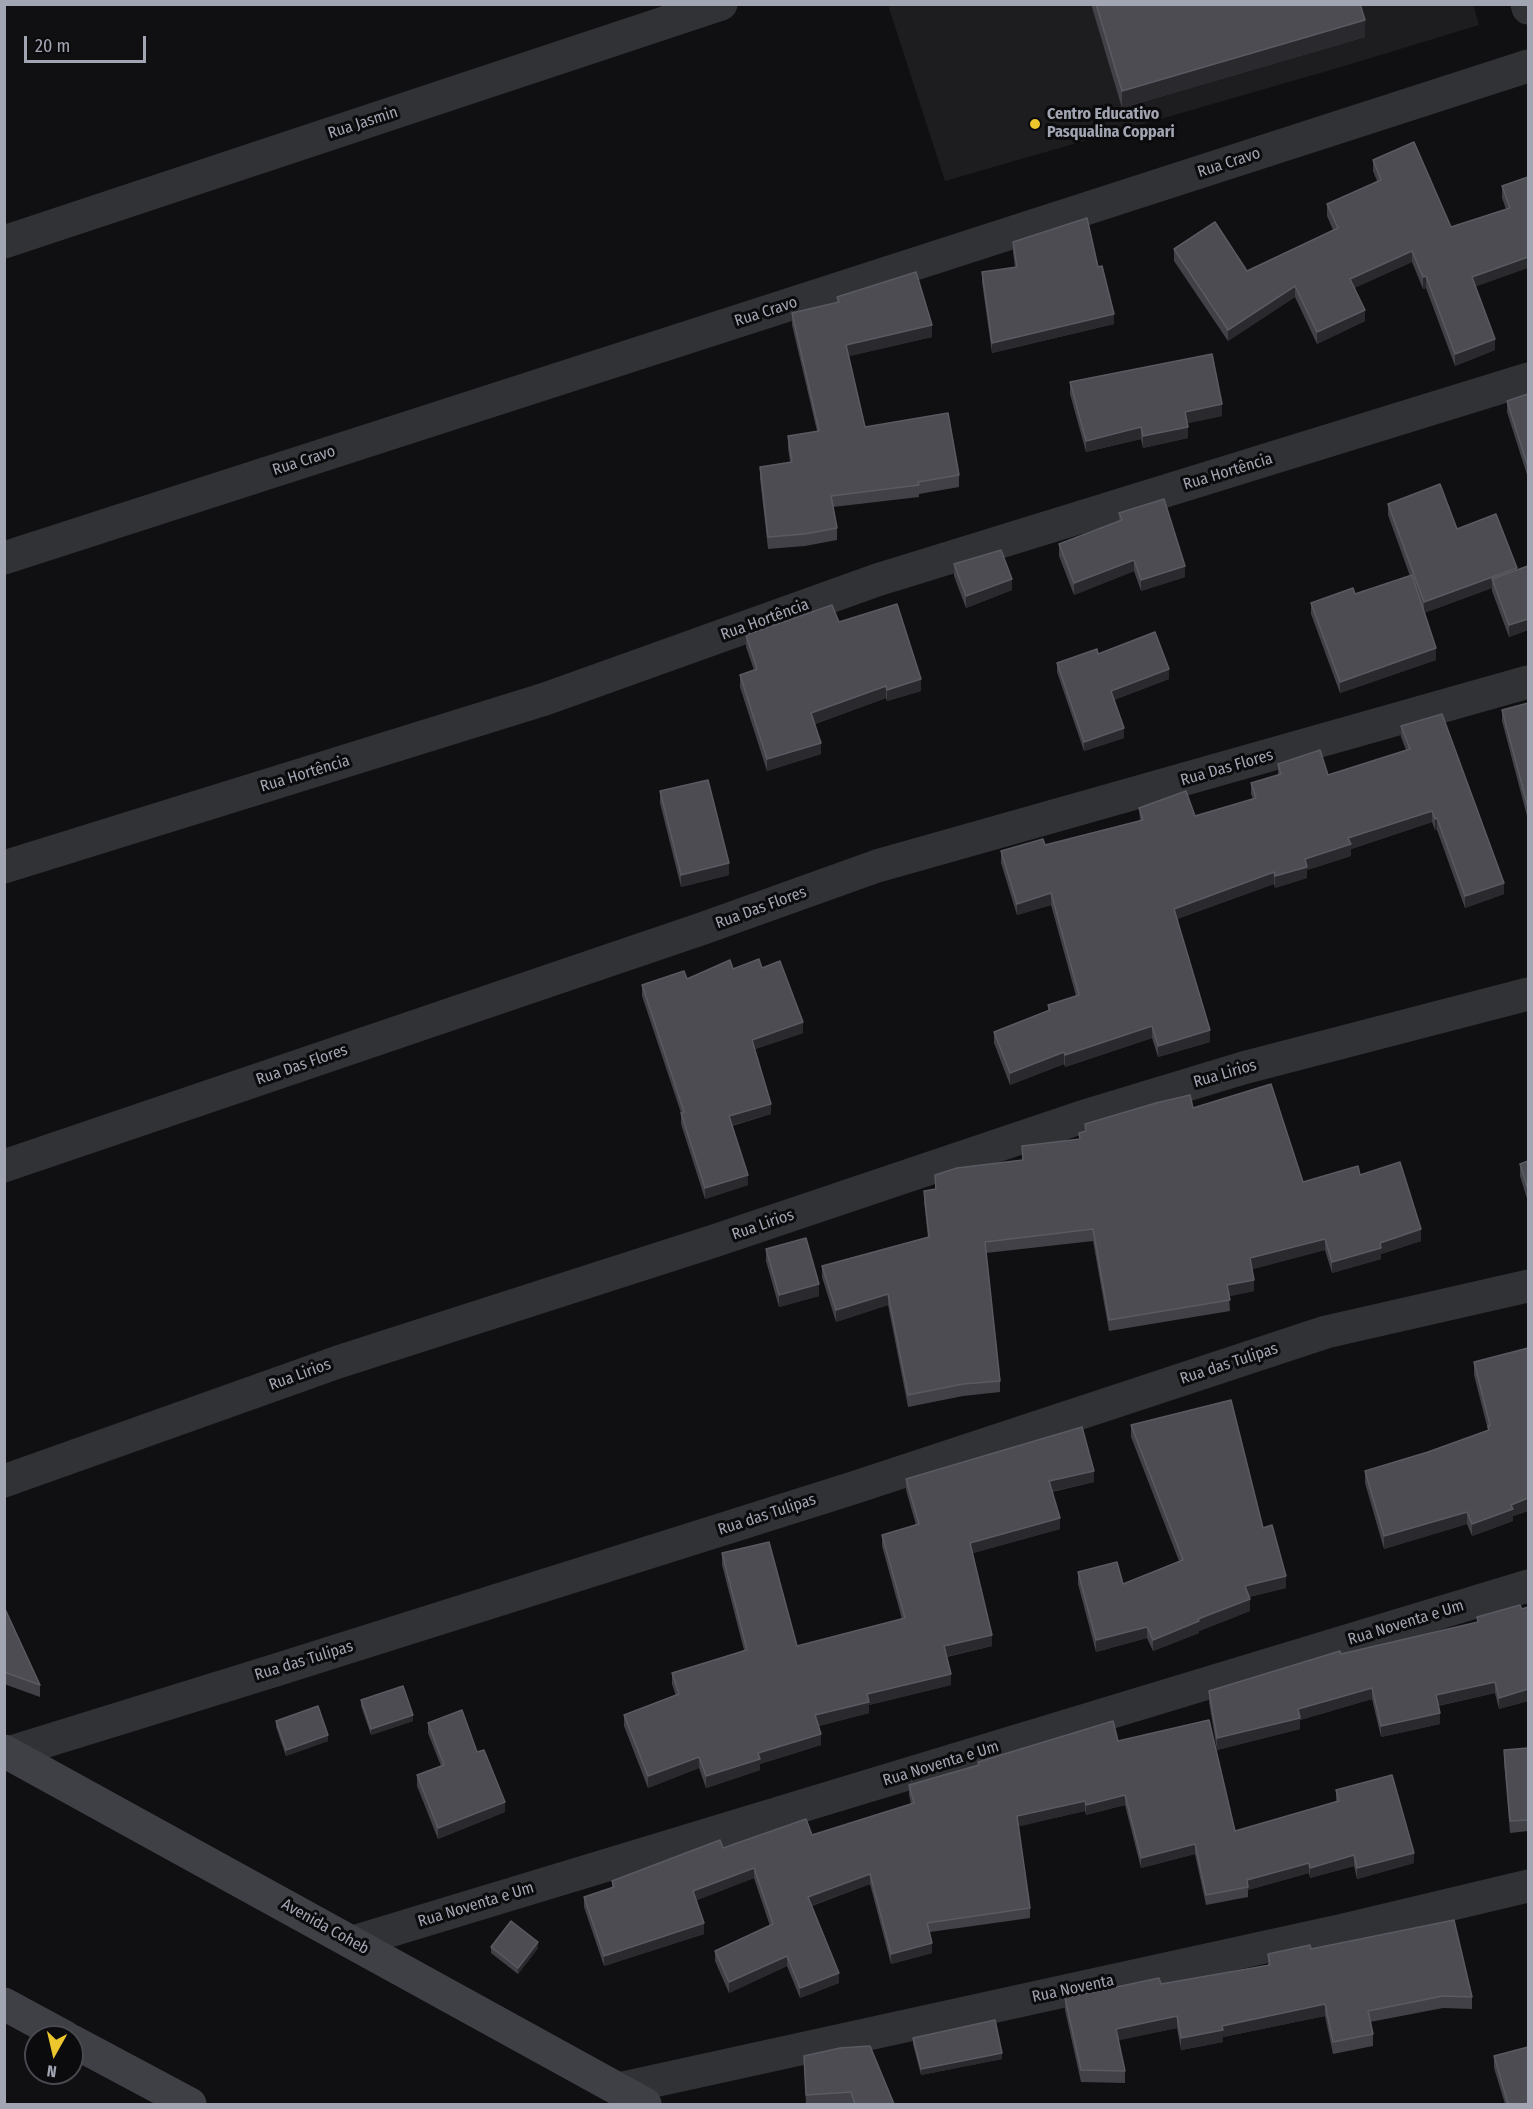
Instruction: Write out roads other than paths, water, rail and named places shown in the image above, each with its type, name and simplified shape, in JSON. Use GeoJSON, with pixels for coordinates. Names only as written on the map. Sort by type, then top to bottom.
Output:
{"type":"FeatureCollection","features":[{"type":"Feature","properties":{"kind":"main road","name":"Avenida Coheb"},"geometry":{"type":"LineString","coordinates":[[6,1752],[631,2097]]}},
{"type":"Feature","properties":{"kind":"main road"},"geometry":{"type":"LineString","coordinates":[[4,2004],[43,2025]]}},
{"type":"Feature","properties":{"kind":"main road"},"geometry":{"type":"LineString","coordinates":[[84,2047],[190,2104]]}},
{"type":"Feature","properties":{"kind":"street","name":"Rua Jasmin"},"geometry":{"type":"LineString","coordinates":[[4,242],[721,4]]}},
{"type":"Feature","properties":{"kind":"street","name":"Rua Cravo"},"geometry":{"type":"LineString","coordinates":[[4,558],[1528,66]]}},
{"type":"Feature","properties":{"kind":"street","name":"Rua Hortência"},"geometry":{"type":"LineString","coordinates":[[4,867],[545,699],[877,580],[1528,379]]}},
{"type":"Feature","properties":{"kind":"street","name":"Rua Das Flores"},"geometry":{"type":"LineString","coordinates":[[4,1166],[704,928],[878,866],[1528,682]]}},
{"type":"Feature","properties":{"kind":"street","name":"Rua Lirios"},"geometry":{"type":"LineString","coordinates":[[4,1481],[338,1362],[714,1241],[1088,1115],[1243,1068],[1528,994]]}},
{"type":"Feature","properties":{"kind":"street","name":"Rua das Tulipas"},"geometry":{"type":"LineString","coordinates":[[6,1752],[276,1670],[853,1488],[1326,1332],[1528,1286]]}},
{"type":"Feature","properties":{"kind":"street","name":"Rua Noventa e Um"},"geometry":{"type":"LineString","coordinates":[[353,1942],[1528,1586]]}},
{"type":"Feature","properties":{"kind":"street","name":"Rua Noventa"},"geometry":{"type":"LineString","coordinates":[[631,2097],[1528,1886]]}},
{"type":"Feature","properties":{"kind":"place","name":"Centro Educativo Pasqualina Coppari"},"geometry":{"type":"Point","coordinates":[1035,124]}}]}
